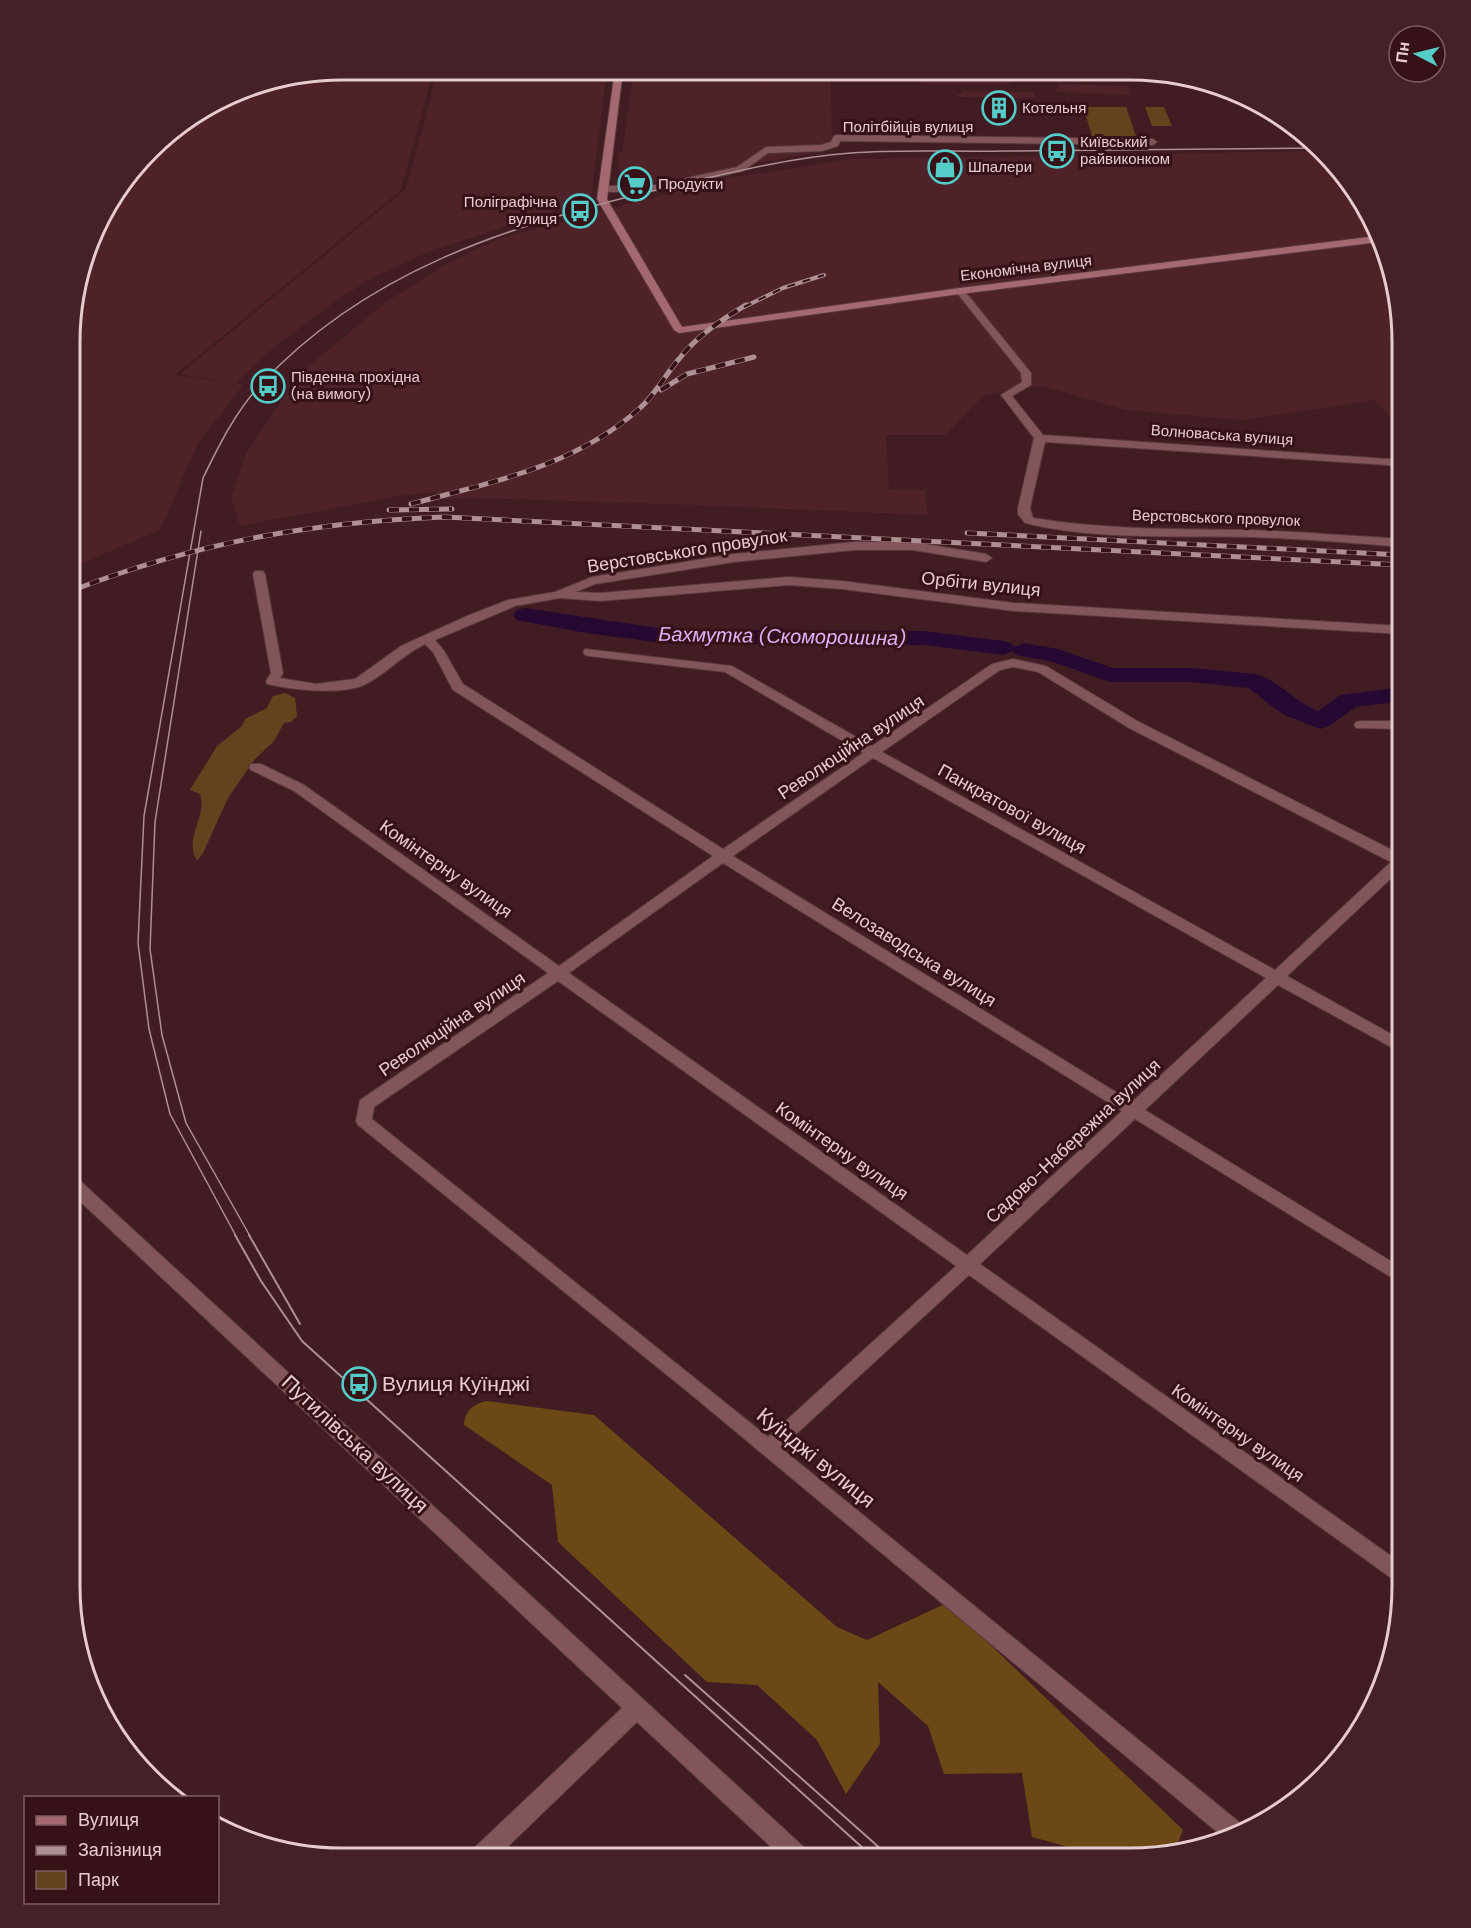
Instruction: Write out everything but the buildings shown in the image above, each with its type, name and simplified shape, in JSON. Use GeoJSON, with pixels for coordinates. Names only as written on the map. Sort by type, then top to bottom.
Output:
{"type":"FeatureCollection","features":[{"type":"Feature","properties":{"kind":"street"},"geometry":{"type":"LineString","coordinates":[[603,189],[618,80]]}},
{"type":"Feature","properties":{"kind":"street","name":"Політбійців вулиця"},"geometry":{"type":"LineString","coordinates":[[603,189],[646,189],[666,186],[745,168],[766,150],[827,147],[835,144],[837,138],[1153,142]]}},
{"type":"Feature","properties":{"kind":"street","name":"Економічна вулиця"},"geometry":{"type":"LineString","coordinates":[[603,189],[603,202],[679,330],[960,291],[1371,240]]}},
{"type":"Feature","properties":{"kind":"street"},"geometry":{"type":"LineString","coordinates":[[960,291],[1026,373],[1027,383],[1006,394],[1040,438]]}},
{"type":"Feature","properties":{"kind":"street","name":"Волноваська вулиця"},"geometry":{"type":"LineString","coordinates":[[1040,438],[1392,462]]}},
{"type":"Feature","properties":{"kind":"street","name":"Верстовського провулок"},"geometry":{"type":"LineString","coordinates":[[1040,438],[1024,508],[1024,514],[1029,521],[1044,525],[1160,533],[1253,534],[1392,542]]}},
{"type":"Feature","properties":{"kind":"street","name":"Верстовського провулок"},"geometry":{"type":"LineString","coordinates":[[259,574],[277,673],[272,681],[316,688],[359,682],[405,649],[427,639],[505,606],[558,595],[591,581],[734,558],[854,546],[913,546],[986,558]]}},
{"type":"Feature","properties":{"kind":"street","name":"Орбіти вулиця"},"geometry":{"type":"LineString","coordinates":[[558,595],[600,597],[789,581],[842,585],[1014,607],[1392,629]]}},
{"type":"Feature","properties":{"kind":"street","name":"Велозаводська вулиця"},"geometry":{"type":"LineString","coordinates":[[427,639],[442,654],[451,678],[458,687],[723,856],[1392,1271]]}},
{"type":"Feature","properties":{"kind":"street","name":"Панкратової вулиця"},"geometry":{"type":"LineString","coordinates":[[589,652],[728,669],[874,753],[1392,1041]]}},
{"type":"Feature","properties":{"kind":"street","name":"Революційна вулиця"},"geometry":{"type":"LineString","coordinates":[[364,1121],[366,1104],[559,974],[723,856],[996,667],[1013,663],[1042,669],[1134,725],[1392,856]]}},
{"type":"Feature","properties":{"kind":"street"},"geometry":{"type":"LineString","coordinates":[[1361,726],[1392,725]]}},
{"type":"Feature","properties":{"kind":"street","name":"Комінтерну вулиця"},"geometry":{"type":"LineString","coordinates":[[256,767],[299,788],[1392,1568]]}},
{"type":"Feature","properties":{"kind":"street","name":"Садово-Набережна вулиця"},"geometry":{"type":"LineString","coordinates":[[768,1448],[969,1265],[1392,870]]}},
{"type":"Feature","properties":{"kind":"street","name":"Куїнджі вулиця"},"geometry":{"type":"LineString","coordinates":[[364,1121],[768,1448],[1230,1829]]}},
{"type":"Feature","properties":{"kind":"street","name":"Путилівська вулиця"},"geometry":{"type":"LineString","coordinates":[[80,1191],[241,1337],[636,1709],[788,1848]]}},
{"type":"Feature","properties":{"kind":"street"},"geometry":{"type":"LineString","coordinates":[[490,1848],[636,1709]]}},
{"type":"Feature","properties":{"kind":"shaded area"},"geometry":{"type":"Polygon","coordinates":[[[325,80],[431,80],[401,190],[175,375],[227,382],[180,374],[406,189],[435,80],[606,80],[591,199],[428,252],[368,280],[273,348],[236,383],[243,385],[198,443],[160,530],[80,564],[80,325],[88,274],[99,241],[115,211],[134,182],[156,156],[182,134],[211,115],[241,99],[274,88],[325,80]]]}},
{"type":"Feature","properties":{"kind":"shaded area"},"geometry":{"type":"Polygon","coordinates":[[[633,80],[831,82],[832,149],[665,181],[621,184],[618,152],[622,152],[633,80]]]}},
{"type":"Feature","properties":{"kind":"shaded area"},"geometry":{"type":"Polygon","coordinates":[[[921,80],[1010,80],[1011,84],[922,84],[921,80]]]}},
{"type":"Feature","properties":{"kind":"shaded area"},"geometry":{"type":"Polygon","coordinates":[[[1058,84],[1128,86],[1131,95],[1056,92],[1058,84]]]}},
{"type":"Feature","properties":{"kind":"shaded area"},"geometry":{"type":"Polygon","coordinates":[[[962,91],[1034,92],[1035,98],[956,97],[956,94],[962,94],[962,91]]]}},
{"type":"Feature","properties":{"kind":"shaded area"},"geometry":{"type":"Polygon","coordinates":[[[1309,151],[1337,182],[1356,211],[1372,241],[1383,274],[1391,325],[1392,420],[1375,400],[1243,420],[1126,410],[1042,386],[984,395],[945,435],[886,435],[889,490],[925,490],[928,515],[694,505],[439,499],[436,492],[399,496],[240,526],[231,498],[246,454],[300,373],[386,302],[445,265],[500,238],[723,179],[852,159],[1309,151]]]}},
{"type":"Feature","properties":{"kind":"shaded area"},"geometry":{"type":"Polygon","coordinates":[[[486,1401],[594,1415],[837,1627],[867,1640],[947,1603],[1183,1830],[1178,1843],[1146,1848],[1072,1848],[1032,1837],[1022,1773],[944,1774],[928,1726],[878,1682],[880,1744],[846,1794],[817,1740],[757,1685],[707,1682],[558,1542],[552,1485],[464,1425],[470,1409],[486,1401]]]}},
{"type":"Feature","properties":{"kind":"green space"},"geometry":{"type":"Polygon","coordinates":[[[1083,107],[1126,107],[1136,136],[1092,136],[1083,107]]]}},
{"type":"Feature","properties":{"kind":"green space"},"geometry":{"type":"Polygon","coordinates":[[[1145,107],[1164,107],[1172,126],[1152,126],[1145,107]]]}},
{"type":"Feature","properties":{"kind":"green space"},"geometry":{"type":"Polygon","coordinates":[[[285,693],[295,698],[297,716],[291,722],[284,723],[274,741],[255,759],[228,798],[203,853],[197,861],[193,852],[193,844],[202,802],[200,794],[190,790],[217,746],[242,726],[245,719],[267,708],[273,696],[285,693]]]}},
{"type":"Feature","properties":{"kind":"waterway","name":"Бахмутка (Скоморошина)"},"geometry":{"type":"LineString","coordinates":[[525,615],[671,637],[924,638],[1003,648]]}},
{"type":"Feature","properties":{"kind":"waterway","name":"Бахмутка (Скоморошина)"},"geometry":{"type":"LineString","coordinates":[[1024,650],[1058,656],[1110,675],[1192,675],[1255,681],[1293,710],[1320,721],[1349,700],[1392,695]]}},
{"type":"Feature","properties":{"kind":"tram line"},"geometry":{"type":"LineString","coordinates":[[236,1236],[170,1114],[149,1029],[138,943],[144,816],[203,478],[236,417],[261,384],[302,345],[346,312],[392,283],[441,259],[544,220],[726,174],[826,155],[870,152],[1306,148]]}},
{"type":"Feature","properties":{"kind":"tram line"},"geometry":{"type":"LineString","coordinates":[[201,531],[155,822],[150,949],[162,1035],[186,1123],[250,1236]]}},
{"type":"Feature","properties":{"kind":"tram line"},"geometry":{"type":"LineString","coordinates":[[235,1235],[261,1281],[302,1341],[863,1848]]}},
{"type":"Feature","properties":{"kind":"tram line"},"geometry":{"type":"LineString","coordinates":[[249,1235],[300,1324]]}},
{"type":"Feature","properties":{"kind":"tram line"},"geometry":{"type":"LineString","coordinates":[[685,1675],[880,1848]]}},
{"type":"Feature","properties":{"kind":"railway"},"geometry":{"type":"LineString","coordinates":[[744,307],[783,288],[824,275]]}},
{"type":"Feature","properties":{"kind":"railway"},"geometry":{"type":"LineString","coordinates":[[411,504],[531,470],[588,445],[614,429],[639,409],[694,343],[746,305]]}},
{"type":"Feature","properties":{"kind":"railway"},"geometry":{"type":"LineString","coordinates":[[661,390],[687,374],[754,357]]}},
{"type":"Feature","properties":{"kind":"railway"},"geometry":{"type":"LineString","coordinates":[[389,510],[452,509]]}},
{"type":"Feature","properties":{"kind":"railway"},"geometry":{"type":"LineString","coordinates":[[80,588],[163,560],[254,538],[347,524],[444,517],[1392,564]]}},
{"type":"Feature","properties":{"kind":"railway"},"geometry":{"type":"LineString","coordinates":[[967,533],[1392,554]]}},
{"type":"Feature","properties":{"kind":"place","name":"Котельня"},"geometry":{"type":"Point","coordinates":[999,108]}},
{"type":"Feature","properties":{"kind":"place","name":"Київський райвиконком"},"geometry":{"type":"Point","coordinates":[1057,151]}},
{"type":"Feature","properties":{"kind":"place","name":"Шпалери"},"geometry":{"type":"Point","coordinates":[945,167]}},
{"type":"Feature","properties":{"kind":"place","name":"Продукти"},"geometry":{"type":"Point","coordinates":[635,184]}},
{"type":"Feature","properties":{"kind":"place","name":"Поліграфічна вулиця"},"geometry":{"type":"Point","coordinates":[580,211]}},
{"type":"Feature","properties":{"kind":"place","name":"Південна прохідна (на вимогу)"},"geometry":{"type":"Point","coordinates":[268,386]}},
{"type":"Feature","properties":{"kind":"place","name":"Вулиця Куїнджі"},"geometry":{"type":"Point","coordinates":[359,1384]}}]}
